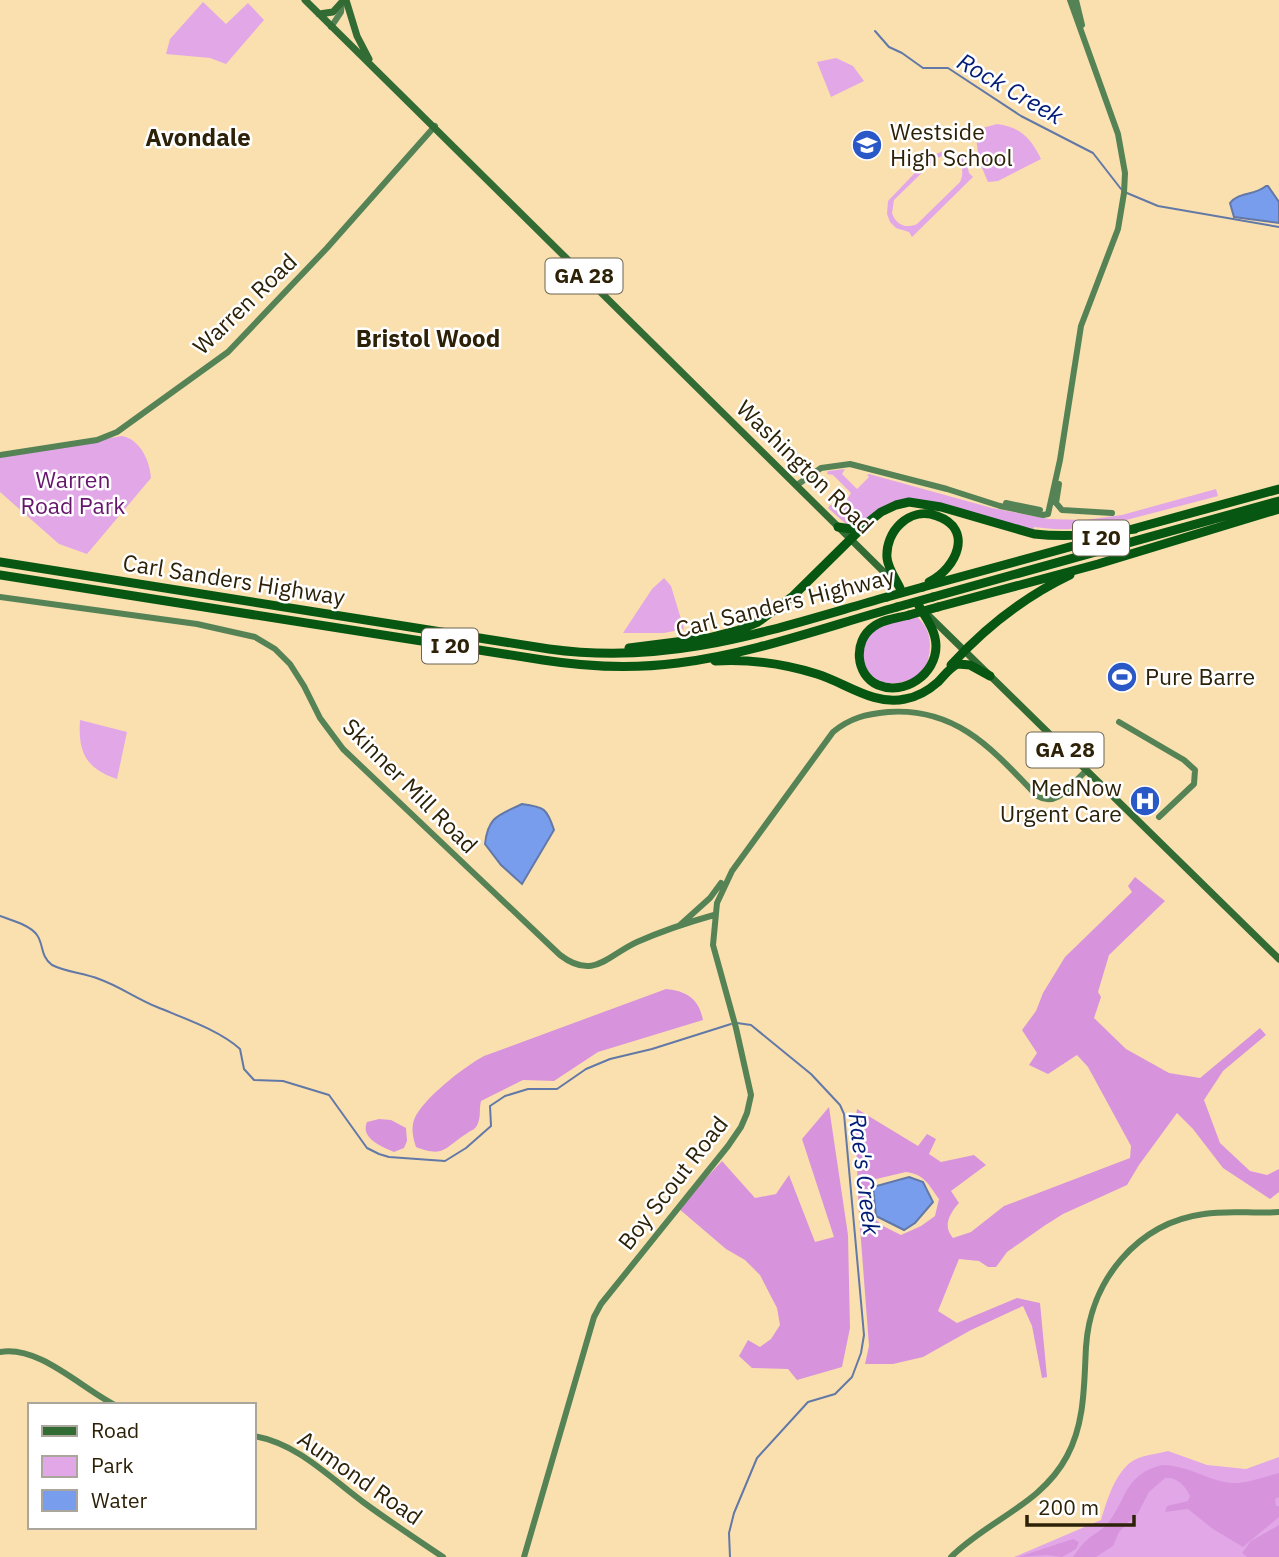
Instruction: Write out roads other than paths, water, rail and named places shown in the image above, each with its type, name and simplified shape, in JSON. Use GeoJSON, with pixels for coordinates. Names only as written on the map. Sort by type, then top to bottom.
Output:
{"type":"FeatureCollection","features":[{"type":"Feature","properties":{"kind":"highway","name":"Carl Sanders Highway"},"geometry":{"type":"LineString","coordinates":[[0,562],[581,653],[627,654],[697,648],[1279,489]]}},
{"type":"Feature","properties":{"kind":"highway","name":"Carl Sanders Highway"},"geometry":{"type":"LineString","coordinates":[[0,575],[563,663],[619,667],[678,663],[741,650],[1279,501]]}},
{"type":"Feature","properties":{"kind":"highway"},"geometry":{"type":"LineString","coordinates":[[581,653],[678,644],[729,634],[747,627],[778,609],[881,512],[909,502],[941,507],[1053,536],[1084,537],[1135,529]]}},
{"type":"Feature","properties":{"kind":"highway"},"geometry":{"type":"LineString","coordinates":[[919,606],[935,638],[935,655],[930,666],[924,676],[908,685],[896,688],[880,685],[868,677],[859,656],[861,642],[877,624],[909,615],[938,607],[1098,564],[1279,509]]}},
{"type":"Feature","properties":{"kind":"highway"},"geometry":{"type":"LineString","coordinates":[[900,588],[888,563],[888,544],[893,531],[903,521],[915,515],[936,515],[948,523],[956,534],[958,550],[948,569],[921,586]]}},
{"type":"Feature","properties":{"kind":"highway"},"geometry":{"type":"LineString","coordinates":[[838,527],[851,529],[866,524]]}},
{"type":"Feature","properties":{"kind":"highway"},"geometry":{"type":"LineString","coordinates":[[925,691],[978,636],[1046,587],[1098,564]]}},
{"type":"Feature","properties":{"kind":"highway"},"geometry":{"type":"LineString","coordinates":[[678,663],[745,661],[795,668],[833,679],[885,700],[905,699],[925,691],[958,664],[970,665],[990,676]]}},
{"type":"Feature","properties":{"kind":"main road","name":"Washington Road"},"geometry":{"type":"LineString","coordinates":[[305,0],[1279,959]]}},
{"type":"Feature","properties":{"kind":"main road"},"geometry":{"type":"LineString","coordinates":[[319,14],[333,12],[343,1]]}},
{"type":"Feature","properties":{"kind":"main road","name":"GA 28"},"geometry":{"type":"LineString","coordinates":[[343,1],[372,66]]}},
{"type":"Feature","properties":{"kind":"street"},"geometry":{"type":"LineString","coordinates":[[1048,514],[1060,460],[1081,326],[1118,229],[1125,173],[1118,134],[1070,0]]}},
{"type":"Feature","properties":{"kind":"street"},"geometry":{"type":"LineString","coordinates":[[1076,0],[1083,34]]}},
{"type":"Feature","properties":{"kind":"street"},"geometry":{"type":"LineString","coordinates":[[331,27],[341,12],[343,1]]}},
{"type":"Feature","properties":{"kind":"street","name":"Warren Road"},"geometry":{"type":"LineString","coordinates":[[0,456],[97,440],[117,432],[228,352],[327,248],[435,126]]}},
{"type":"Feature","properties":{"kind":"street"},"geometry":{"type":"LineString","coordinates":[[1060,460],[1056,498],[1059,508],[1065,511],[1112,513]]}},
{"type":"Feature","properties":{"kind":"street"},"geometry":{"type":"LineString","coordinates":[[797,485],[821,468],[850,464],[981,499],[1043,510],[1048,514]]}},
{"type":"Feature","properties":{"kind":"street"},"geometry":{"type":"LineString","coordinates":[[1030,508],[1039,507],[1046,502],[1053,491]]}},
{"type":"Feature","properties":{"kind":"street"},"geometry":{"type":"LineString","coordinates":[[981,499],[1000,506],[1048,514]]}},
{"type":"Feature","properties":{"kind":"street","name":"Skinner Mill Road"},"geometry":{"type":"LineString","coordinates":[[0,597],[197,624],[247,634],[275,649],[297,674],[320,718],[342,749],[567,961],[585,967],[604,963],[632,944],[714,915]]}},
{"type":"Feature","properties":{"kind":"street","name":"Boy Scout Road"},"geometry":{"type":"LineString","coordinates":[[524,1557],[594,1317],[611,1291],[727,1146],[741,1127],[747,1113],[751,1095],[713,945],[714,915],[720,891],[732,871],[833,732],[843,724],[865,715],[920,713],[956,724],[975,736],[1037,796],[1046,801],[1060,796],[1086,771]]}},
{"type":"Feature","properties":{"kind":"street"},"geometry":{"type":"LineString","coordinates":[[1119,722],[1181,758],[1195,770],[1194,784],[1160,817]]}},
{"type":"Feature","properties":{"kind":"street"},"geometry":{"type":"LineString","coordinates":[[680,926],[710,898],[732,871]]}},
{"type":"Feature","properties":{"kind":"street"},"geometry":{"type":"LineString","coordinates":[[951,1557],[1039,1493],[1054,1477],[1068,1454],[1082,1409],[1087,1338],[1093,1309],[1105,1281],[1125,1255],[1155,1231],[1190,1217],[1217,1213],[1279,1212]]}},
{"type":"Feature","properties":{"kind":"street"},"geometry":{"type":"LineString","coordinates":[[0,1352],[30,1354],[112,1403]]}},
{"type":"Feature","properties":{"kind":"street","name":"Aumond Road"},"geometry":{"type":"LineString","coordinates":[[256,1436],[276,1440],[305,1457],[362,1501],[443,1557]]}},
{"type":"Feature","properties":{"kind":"water"},"geometry":{"type":"Polygon","coordinates":[[[1266,186],[1279,202],[1279,223],[1234,217],[1230,203],[1233,200],[1266,186]]]}},
{"type":"Feature","properties":{"kind":"water"},"geometry":{"type":"Polygon","coordinates":[[[522,804],[544,810],[554,830],[522,884],[501,865],[485,844],[492,822],[501,814],[522,804]]]}},
{"type":"Feature","properties":{"kind":"water"},"geometry":{"type":"Polygon","coordinates":[[[909,1177],[923,1182],[933,1202],[915,1223],[904,1230],[876,1216],[873,1187],[909,1177]]]}},
{"type":"Feature","properties":{"kind":"waterway","name":"Rock Creek"},"geometry":{"type":"LineString","coordinates":[[875,31],[889,47],[923,68],[948,68],[1021,116],[1093,153],[1121,189]]}},
{"type":"Feature","properties":{"kind":"waterway","name":"Rock Creek"},"geometry":{"type":"LineString","coordinates":[[1127,193],[1158,206],[1279,227]]}},
{"type":"Feature","properties":{"kind":"waterway"},"geometry":{"type":"LineString","coordinates":[[0,916],[34,931],[52,965],[106,982],[211,1030],[231,1042],[240,1049],[244,1069],[254,1080],[283,1081],[329,1095],[367,1148],[389,1157],[445,1161],[466,1148],[491,1126],[490,1106],[505,1096],[528,1089],[557,1089],[586,1069],[610,1059],[731,1024]]}},
{"type":"Feature","properties":{"kind":"waterway","name":"Rae's Creek"},"geometry":{"type":"LineString","coordinates":[[730,1557],[729,1533],[734,1513],[757,1458],[808,1402],[835,1394],[852,1377],[864,1335],[844,1114],[840,1105],[811,1074],[751,1025],[737,1023]]}},
{"type":"Feature","properties":{"kind":"place","name":"Westside High School"},"geometry":{"type":"Point","coordinates":[867,145]}},
{"type":"Feature","properties":{"kind":"place","name":"Pure Barre"},"geometry":{"type":"Point","coordinates":[1122,677]}},
{"type":"Feature","properties":{"kind":"place","name":"MedNow Urgent Care"},"geometry":{"type":"Point","coordinates":[1145,801]}},
{"type":"Feature","properties":{"kind":"district","name":"Avondale"},"geometry":{"type":"Point","coordinates":[198,138]}},
{"type":"Feature","properties":{"kind":"district","name":"Bristol Wood"},"geometry":{"type":"Point","coordinates":[428,339]}},
{"type":"Feature","properties":{"kind":"park label","name":"Warren Road Park"},"geometry":{"type":"Point","coordinates":[73,493]}}]}
